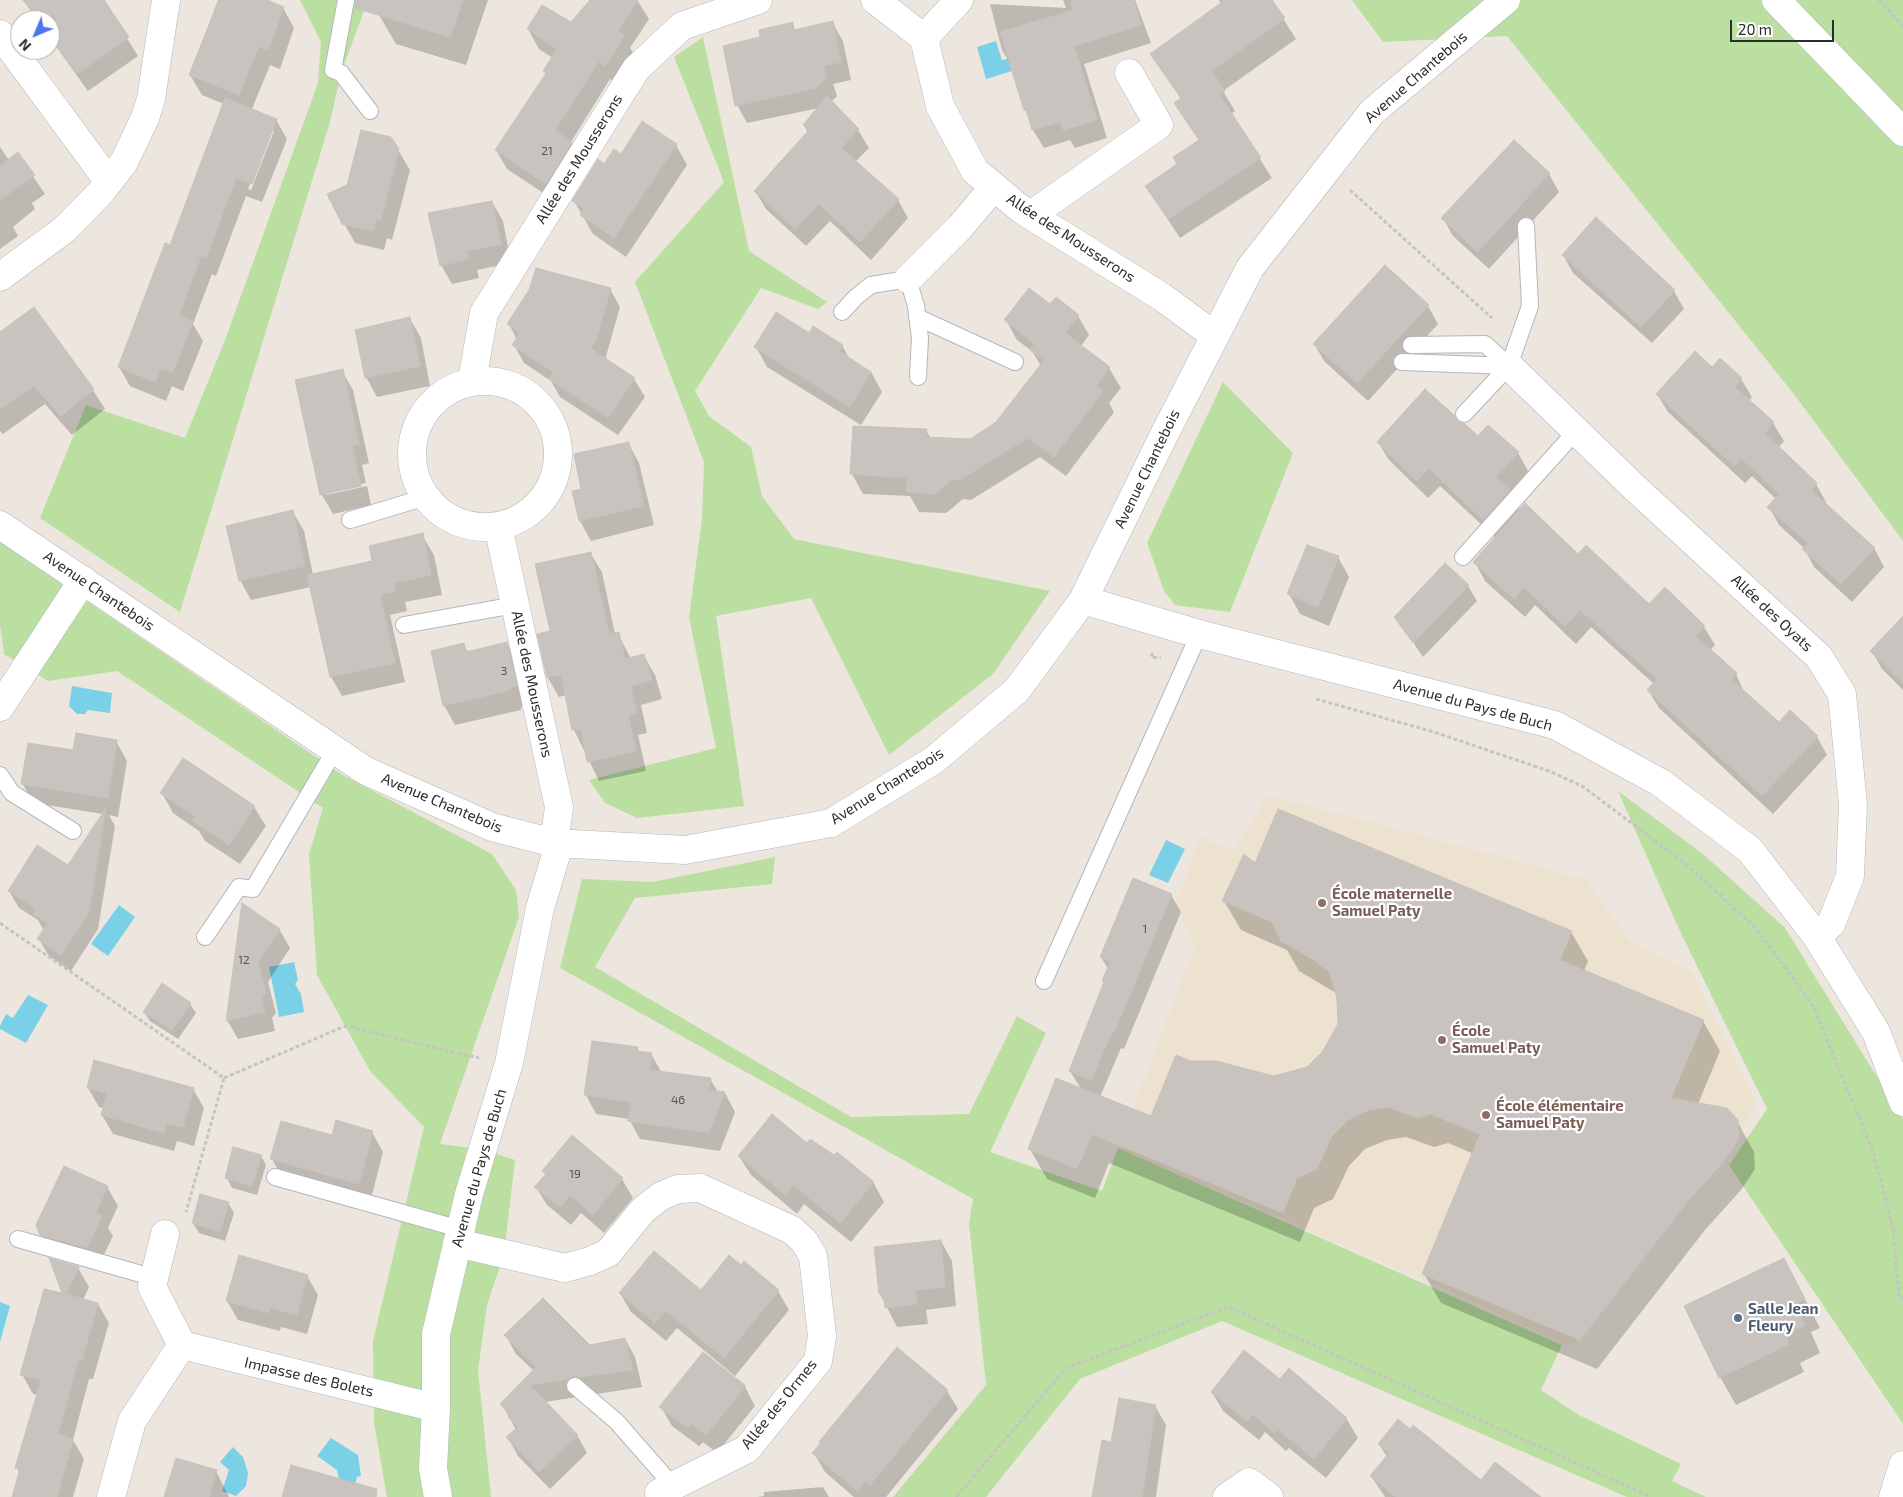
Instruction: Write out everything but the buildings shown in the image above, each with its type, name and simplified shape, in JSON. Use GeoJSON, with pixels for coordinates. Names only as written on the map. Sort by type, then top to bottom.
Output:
{"type":"FeatureCollection","features":[{"type":"Feature","properties":{"kind":"street"},"geometry":{"type":"LineString","coordinates":[[0,277],[65,229],[109,182],[124,162],[145,118],[151,99],[166,0]]}},
{"type":"Feature","properties":{"kind":"street","name":"Allée des Mousserons"},"geometry":{"type":"LineString","coordinates":[[472,381],[484,313],[636,69],[682,26],[758,0]]}},
{"type":"Feature","properties":{"kind":"street"},"geometry":{"type":"LineString","coordinates":[[875,0],[924,38],[959,0]]}},
{"type":"Feature","properties":{"kind":"street","name":"Avenue Chantebois"},"geometry":{"type":"LineString","coordinates":[[0,525],[366,771],[492,827],[554,843],[685,850],[831,823],[934,760],[1017,690],[1083,600],[1164,435],[1250,268],[1372,112],[1506,0]]}},
{"type":"Feature","properties":{"kind":"street"},"geometry":{"type":"LineString","coordinates":[[1776,0],[1903,132]]}},
{"type":"Feature","properties":{"kind":"street"},"geometry":{"type":"LineString","coordinates":[[0,34],[109,182]]}},
{"type":"Feature","properties":{"kind":"street","name":"Allée des Mousserons"},"geometry":{"type":"LineString","coordinates":[[924,38],[940,106],[975,172],[1031,215],[1162,297],[1215,336]]}},
{"type":"Feature","properties":{"kind":"street"},"geometry":{"type":"LineString","coordinates":[[1031,215],[1159,125],[1129,73]]}},
{"type":"Feature","properties":{"kind":"street"},"geometry":{"type":"LineString","coordinates":[[908,279],[960,227],[994,187]]}},
{"type":"Feature","properties":{"kind":"street","name":"Allée des Oyats"},"geometry":{"type":"LineString","coordinates":[[1509,366],[1635,488],[1819,657],[1842,694],[1853,804],[1850,876],[1831,924],[1817,937]]}},
{"type":"Feature","properties":{"kind":"street"},"geometry":{"type":"LineString","coordinates":[[472,381],[497,382],[521,390],[541,407],[554,429],[559,454],[554,479],[542,501],[522,518],[498,526],[478,527],[458,522],[440,512],[426,497],[415,475],[412,451],[417,427],[430,406],[449,390],[472,381]]}},
{"type":"Feature","properties":{"kind":"street","name":"Allée des Mousserons"},"geometry":{"type":"LineString","coordinates":[[498,526],[559,807],[554,843]]}},
{"type":"Feature","properties":{"kind":"street"},"geometry":{"type":"LineString","coordinates":[[0,707],[83,580]]}},
{"type":"Feature","properties":{"kind":"street","name":"Avenue du Pays de Buch"},"geometry":{"type":"LineString","coordinates":[[1083,600],[1199,634],[1555,725],[1661,783],[1750,850],[1817,937],[1876,1032],[1903,1102]]}},
{"type":"Feature","properties":{"kind":"street","name":"Avenue du Pays de Buch"},"geometry":{"type":"LineString","coordinates":[[438,1497],[433,1468],[436,1408],[436,1334],[481,1149],[508,1064],[540,908],[556,855],[554,843]]}},
{"type":"Feature","properties":{"kind":"street","name":"Allée des Ormes"},"geometry":{"type":"LineString","coordinates":[[459,1236],[565,1268],[590,1261],[608,1252],[643,1210],[661,1196],[678,1189],[700,1188],[792,1230],[804,1241],[813,1256],[822,1336],[818,1361],[747,1449],[664,1492]]}},
{"type":"Feature","properties":{"kind":"street"},"geometry":{"type":"LineString","coordinates":[[111,1497],[132,1421],[182,1344],[152,1287],[165,1234]]}},
{"type":"Feature","properties":{"kind":"street","name":"Impasse des Bolets"},"geometry":{"type":"LineString","coordinates":[[182,1344],[436,1408]]}},
{"type":"Feature","properties":{"kind":"street"},"geometry":{"type":"LineString","coordinates":[[1893,1497],[1903,1465]]}},
{"type":"Feature","properties":{"kind":"street"},"geometry":{"type":"LineString","coordinates":[[1227,1497],[1249,1482],[1269,1497]]}},
{"type":"Feature","properties":{"kind":"lane"},"geometry":{"type":"LineString","coordinates":[[346,0],[333,70],[341,73],[370,111]]}},
{"type":"Feature","properties":{"kind":"lane"},"geometry":{"type":"LineString","coordinates":[[1464,414],[1509,366],[1530,306],[1526,226]]}},
{"type":"Feature","properties":{"kind":"lane"},"geometry":{"type":"LineString","coordinates":[[842,312],[856,296],[871,285],[908,279],[920,338],[918,377]]}},
{"type":"Feature","properties":{"kind":"lane"},"geometry":{"type":"LineString","coordinates":[[917,317],[1015,362]]}},
{"type":"Feature","properties":{"kind":"lane"},"geometry":{"type":"LineString","coordinates":[[1411,345],[1486,344],[1509,366]]}},
{"type":"Feature","properties":{"kind":"lane"},"geometry":{"type":"LineString","coordinates":[[1402,362],[1509,366]]}},
{"type":"Feature","properties":{"kind":"lane"},"geometry":{"type":"LineString","coordinates":[[1463,558],[1577,430]]}},
{"type":"Feature","properties":{"kind":"lane"},"geometry":{"type":"LineString","coordinates":[[350,520],[426,497]]}},
{"type":"Feature","properties":{"kind":"lane"},"geometry":{"type":"LineString","coordinates":[[404,625],[515,605]]}},
{"type":"Feature","properties":{"kind":"lane"},"geometry":{"type":"LineString","coordinates":[[1044,981],[1199,634]]}},
{"type":"Feature","properties":{"kind":"lane"},"geometry":{"type":"LineString","coordinates":[[205,937],[239,887],[253,889],[335,750]]}},
{"type":"Feature","properties":{"kind":"lane"},"geometry":{"type":"LineString","coordinates":[[0,775],[12,793],[73,831]]}},
{"type":"Feature","properties":{"kind":"lane"},"geometry":{"type":"LineString","coordinates":[[275,1177],[459,1236]]}},
{"type":"Feature","properties":{"kind":"lane"},"geometry":{"type":"LineString","coordinates":[[18,1240],[154,1278]]}},
{"type":"Feature","properties":{"kind":"lane"},"geometry":{"type":"LineString","coordinates":[[575,1386],[617,1422],[664,1492]]}},
{"type":"Feature","properties":{"kind":"path"},"geometry":{"type":"LineString","coordinates":[[1880,0],[1903,26]]}},
{"type":"Feature","properties":{"kind":"path"},"geometry":{"type":"LineString","coordinates":[[1328,169],[1499,324],[1509,366]]}},
{"type":"Feature","properties":{"kind":"path"},"geometry":{"type":"LineString","coordinates":[[1164,624],[1151,657],[1187,661]]}},
{"type":"Feature","properties":{"kind":"path"},"geometry":{"type":"LineString","coordinates":[[1308,696],[1434,732],[1549,771],[1582,786],[1686,864],[1756,928],[1813,1006],[1874,1154],[1893,1229],[1899,1298],[1903,1298]]}},
{"type":"Feature","properties":{"kind":"path"},"geometry":{"type":"LineString","coordinates":[[0,923],[224,1078]]}},
{"type":"Feature","properties":{"kind":"path"},"geometry":{"type":"LineString","coordinates":[[224,1078],[345,1026],[470,1057],[508,1064]]}},
{"type":"Feature","properties":{"kind":"path"},"geometry":{"type":"LineString","coordinates":[[165,1234],[185,1215],[224,1078]]}},
{"type":"Feature","properties":{"kind":"path"},"geometry":{"type":"LineString","coordinates":[[956,1497],[1066,1368],[1228,1307],[1651,1497]]}},
{"type":"Feature","properties":{"kind":"shaded area","name":"École Samuel Paty"},"geometry":{"type":"Polygon","coordinates":[[[1268,795],[1585,879],[1628,939],[1692,973],[1758,1106],[1570,1347],[1435,1285],[1118,1148],[1194,948],[1176,903],[1200,837],[1235,850],[1268,795]]]}},
{"type":"Feature","properties":{"kind":"green space"},"geometry":{"type":"Polygon","coordinates":[[[300,0],[368,0],[341,73],[330,122],[180,612],[40,518],[86,405],[185,438],[225,340],[318,83],[321,42],[300,0]]]}},
{"type":"Feature","properties":{"kind":"green space"},"geometry":{"type":"Polygon","coordinates":[[[1352,0],[1903,0],[1903,541],[1793,393],[1507,36],[1383,42],[1352,0]]]}},
{"type":"Feature","properties":{"kind":"green space"},"geometry":{"type":"Polygon","coordinates":[[[703,37],[749,251],[827,302],[818,309],[761,288],[695,391],[709,416],[751,447],[762,496],[794,539],[1050,591],[993,674],[889,755],[811,598],[716,616],[744,806],[637,818],[605,803],[589,780],[716,748],[689,618],[702,519],[704,462],[635,282],[724,182],[674,57],[703,37]]]}},
{"type":"Feature","properties":{"kind":"green space"},"geometry":{"type":"Polygon","coordinates":[[[1223,382],[1293,453],[1230,612],[1175,605],[1164,591],[1147,543],[1223,382]]]}},
{"type":"Feature","properties":{"kind":"green space"},"geometry":{"type":"Polygon","coordinates":[[[0,542],[341,774],[492,854],[516,890],[519,917],[440,1144],[481,1149],[515,1160],[504,1254],[487,1305],[478,1370],[491,1497],[387,1497],[374,1423],[373,1341],[424,1127],[370,1071],[317,975],[309,854],[323,808],[117,671],[48,681],[4,654],[0,625],[0,542]]]}},
{"type":"Feature","properties":{"kind":"green space"},"geometry":{"type":"Polygon","coordinates":[[[1618,791],[1703,854],[1785,928],[1903,1119],[1903,1424],[1729,1165],[1767,1109],[1678,927],[1618,791]]]}},
{"type":"Feature","properties":{"kind":"green space"},"geometry":{"type":"Polygon","coordinates":[[[775,857],[772,884],[635,898],[595,967],[851,1117],[969,1114],[1017,1016],[1046,1033],[990,1152],[1102,1191],[1118,1148],[1562,1345],[1541,1390],[1579,1415],[1681,1464],[1672,1481],[1706,1497],[1627,1497],[1222,1321],[1080,1379],[986,1497],[893,1497],[986,1385],[969,1224],[973,1199],[560,968],[582,879],[653,882],[775,857]]]}},
{"type":"Feature","properties":{"kind":"water"},"geometry":{"type":"Polygon","coordinates":[[[996,41],[1002,60],[1011,58],[1015,70],[986,79],[977,47],[996,41]]]}},
{"type":"Feature","properties":{"kind":"water"},"geometry":{"type":"Polygon","coordinates":[[[72,686],[112,693],[110,713],[88,710],[85,714],[77,714],[69,706],[72,686]]]}},
{"type":"Feature","properties":{"kind":"water"},"geometry":{"type":"Polygon","coordinates":[[[1166,840],[1185,849],[1168,883],[1149,875],[1166,840]]]}},
{"type":"Feature","properties":{"kind":"water"},"geometry":{"type":"Polygon","coordinates":[[[119,905],[135,917],[108,956],[91,944],[119,905]]]}},
{"type":"Feature","properties":{"kind":"water"},"geometry":{"type":"Polygon","coordinates":[[[294,962],[298,980],[295,984],[301,994],[304,1012],[279,1017],[269,967],[294,962]]]}},
{"type":"Feature","properties":{"kind":"water"},"geometry":{"type":"Polygon","coordinates":[[[28,995],[48,1005],[26,1043],[0,1029],[0,1026],[6,1014],[13,1018],[28,995]]]}},
{"type":"Feature","properties":{"kind":"water"},"geometry":{"type":"Polygon","coordinates":[[[0,1302],[10,1306],[0,1342],[0,1302]]]}},
{"type":"Feature","properties":{"kind":"water"},"geometry":{"type":"Polygon","coordinates":[[[331,1438],[358,1455],[361,1476],[357,1477],[355,1484],[339,1479],[337,1470],[317,1456],[331,1438]]]}},
{"type":"Feature","properties":{"kind":"water"},"geometry":{"type":"Polygon","coordinates":[[[233,1447],[243,1457],[248,1473],[246,1486],[236,1496],[222,1491],[229,1470],[220,1462],[233,1447]]]}},
{"type":"Feature","properties":{"kind":"place","name":"École maternelle Samuel Paty"},"geometry":{"type":"Point","coordinates":[1322,903]}},
{"type":"Feature","properties":{"kind":"place","name":"École Samuel Paty"},"geometry":{"type":"Point","coordinates":[1442,1040]}},
{"type":"Feature","properties":{"kind":"place","name":"École élémentaire Samuel Paty"},"geometry":{"type":"Point","coordinates":[1486,1115]}},
{"type":"Feature","properties":{"kind":"place","name":"Salle Jean Fleury"},"geometry":{"type":"Point","coordinates":[1738,1318]}}]}
